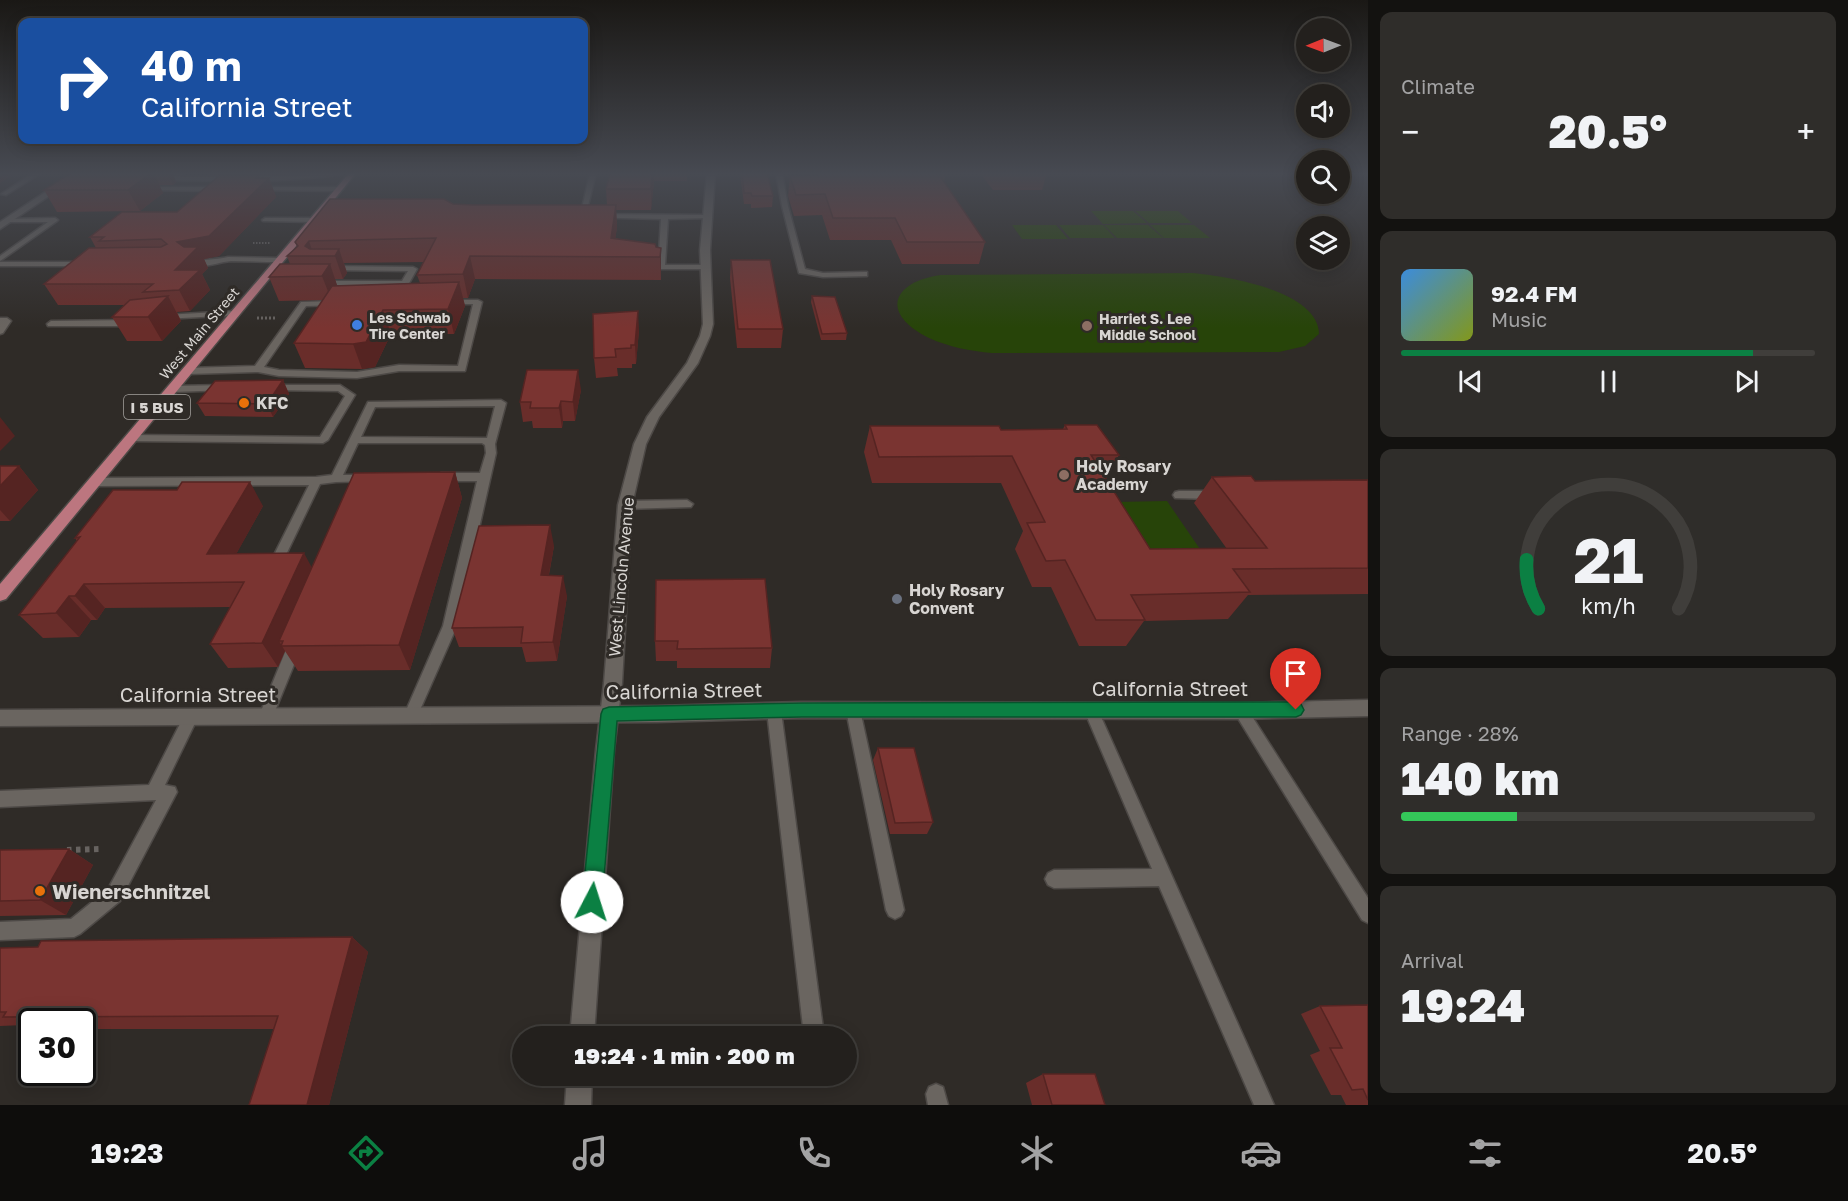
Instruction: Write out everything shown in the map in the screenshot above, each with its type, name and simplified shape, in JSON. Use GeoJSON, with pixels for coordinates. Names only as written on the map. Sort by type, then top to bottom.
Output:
{"type":"FeatureCollection","features":[{"type":"Feature","properties":{"kind":"main road","name":"West Main Street"},"geometry":{"type":"LineString","coordinates":[[0,595],[235,313],[280,265],[311,225]]}},
{"type":"Feature","properties":{"kind":"street","name":"West Lincoln Avenue"},"geometry":{"type":"LineString","coordinates":[[583,1026],[625,505],[634,461],[643,437],[662,404],[692,363],[705,336],[708,324],[705,267],[707,225]]}},
{"type":"Feature","properties":{"kind":"street","name":"California Street"},"geometry":{"type":"LineString","coordinates":[[0,718],[853,710],[1241,711],[1368,708]]}},
{"type":"Feature","properties":{"kind":"street"},"geometry":{"type":"LineString","coordinates":[[578,1105],[579,1086]]}},
{"type":"Feature","properties":{"kind":"lane"},"geometry":{"type":"LineString","coordinates":[[0,250],[37,225]]}},
{"type":"Feature","properties":{"kind":"lane"},"geometry":{"type":"LineString","coordinates":[[0,262],[49,225]]}},
{"type":"Feature","properties":{"kind":"lane"},"geometry":{"type":"LineString","coordinates":[[664,225],[661,267],[705,267]]}},
{"type":"Feature","properties":{"kind":"lane"},"geometry":{"type":"LineString","coordinates":[[791,225],[802,271],[824,274],[864,274]]}},
{"type":"Feature","properties":{"kind":"lane"},"geometry":{"type":"LineString","coordinates":[[193,263],[228,259],[280,265]]}},
{"type":"Feature","properties":{"kind":"lane"},"geometry":{"type":"LineString","coordinates":[[0,262],[97,264]]}},
{"type":"Feature","properties":{"kind":"lane"},"geometry":{"type":"LineString","coordinates":[[309,283],[405,283],[412,269],[320,268]]}},
{"type":"Feature","properties":{"kind":"lane"},"geometry":{"type":"LineString","coordinates":[[260,284],[277,283]]}},
{"type":"Feature","properties":{"kind":"lane"},"geometry":{"type":"LineString","coordinates":[[188,371],[258,369],[279,374],[357,375],[399,368],[462,369],[478,302],[443,302]]}},
{"type":"Feature","properties":{"kind":"lane"},"geometry":{"type":"LineString","coordinates":[[258,369],[304,304],[351,303]]}},
{"type":"Feature","properties":{"kind":"lane"},"geometry":{"type":"LineString","coordinates":[[151,318],[235,313]]}},
{"type":"Feature","properties":{"kind":"lane"},"geometry":{"type":"LineString","coordinates":[[0,321],[7,321],[0,331]]}},
{"type":"Feature","properties":{"kind":"lane"},"geometry":{"type":"LineString","coordinates":[[51,324],[129,324],[140,321]]}},
{"type":"Feature","properties":{"kind":"lane"},"geometry":{"type":"LineString","coordinates":[[173,388],[237,388]]}},
{"type":"Feature","properties":{"kind":"lane"},"geometry":{"type":"LineString","coordinates":[[132,438],[323,440],[350,395],[340,388],[260,388]]}},
{"type":"Feature","properties":{"kind":"lane"},"geometry":{"type":"LineString","coordinates":[[336,478],[371,404],[501,403],[450,626],[411,715]]}},
{"type":"Feature","properties":{"kind":"lane"},"geometry":{"type":"LineString","coordinates":[[354,440],[484,440],[490,444]]}},
{"type":"Feature","properties":{"kind":"lane"},"geometry":{"type":"LineString","coordinates":[[427,477],[480,477],[483,481]]}},
{"type":"Feature","properties":{"kind":"lane"},"geometry":{"type":"LineString","coordinates":[[95,482],[373,479],[357,495]]}},
{"type":"Feature","properties":{"kind":"lane"},"geometry":{"type":"LineString","coordinates":[[277,561],[316,481]]}},
{"type":"Feature","properties":{"kind":"lane"},"geometry":{"type":"LineString","coordinates":[[1179,495],[1226,495]]}},
{"type":"Feature","properties":{"kind":"lane"},"geometry":{"type":"LineString","coordinates":[[625,505],[687,504]]}},
{"type":"Feature","properties":{"kind":"lane"},"geometry":{"type":"LineString","coordinates":[[266,716],[300,634]]}},
{"type":"Feature","properties":{"kind":"lane"},"geometry":{"type":"LineString","coordinates":[[853,710],[895,910]]}},
{"type":"Feature","properties":{"kind":"lane"},"geometry":{"type":"LineString","coordinates":[[1091,710],[1264,1105]]}},
{"type":"Feature","properties":{"kind":"lane"},"geometry":{"type":"LineString","coordinates":[[774,711],[813,1026]]}},
{"type":"Feature","properties":{"kind":"lane"},"geometry":{"type":"LineString","coordinates":[[1241,711],[1368,914]]}},
{"type":"Feature","properties":{"kind":"lane"},"geometry":{"type":"LineString","coordinates":[[153,793],[191,717]]}},
{"type":"Feature","properties":{"kind":"lane"},"geometry":{"type":"LineString","coordinates":[[0,799],[169,792],[114,896],[74,928],[0,931]]}},
{"type":"Feature","properties":{"kind":"lane"},"geometry":{"type":"LineString","coordinates":[[1054,879],[1164,877]]}},
{"type":"Feature","properties":{"kind":"path"},"geometry":{"type":"LineString","coordinates":[[55,850],[99,849]]}},
{"type":"Feature","properties":{"kind":"green space"},"geometry":{"type":"Polygon","coordinates":[[[1012,225],[1056,225],[1068,239],[1022,239],[1012,225]]]}},
{"type":"Feature","properties":{"kind":"green space"},"geometry":{"type":"Polygon","coordinates":[[[1059,225],[1103,225],[1115,238],[1070,238],[1059,225]]]}},
{"type":"Feature","properties":{"kind":"green space"},"geometry":{"type":"Polygon","coordinates":[[[1104,225],[1148,225],[1163,238],[1117,238],[1104,225]]]}},
{"type":"Feature","properties":{"kind":"green space"},"geometry":{"type":"Polygon","coordinates":[[[1150,225],[1194,225],[1210,238],[1164,238],[1150,225]]]}},
{"type":"Feature","properties":{"kind":"green space"},"geometry":{"type":"Polygon","coordinates":[[[1192,273],[1246,282],[1287,296],[1303,306],[1315,319],[1319,334],[1305,346],[1279,352],[992,353],[960,348],[929,338],[913,329],[903,319],[898,309],[898,300],[902,292],[911,284],[941,275],[1192,273]]]}},
{"type":"Feature","properties":{"kind":"green space"},"geometry":{"type":"Polygon","coordinates":[[[1167,501],[1215,571],[1157,571],[1115,502],[1167,501]]]}},
{"type":"Feature","properties":{"kind":"building"},"geometry":{"type":"Polygon","coordinates":[[[106,225],[221,225],[209,236],[177,242],[184,247],[198,247],[175,270],[200,270],[179,290],[143,292],[153,284],[44,284],[89,248],[161,247],[167,244],[161,239],[99,241],[104,237],[90,237],[106,225]]]}},
{"type":"Feature","properties":{"kind":"building"},"geometry":{"type":"Polygon","coordinates":[[[309,225],[613,225],[611,238],[655,244],[656,247],[661,248],[660,257],[470,256],[463,274],[417,275],[436,238],[309,241],[305,246],[310,249],[339,249],[335,256],[287,256],[298,246],[295,242],[309,225]]]}},
{"type":"Feature","properties":{"kind":"building"},"geometry":{"type":"Polygon","coordinates":[[[898,225],[973,225],[985,242],[907,242],[898,225]]]}},
{"type":"Feature","properties":{"kind":"building"},"geometry":{"type":"Polygon","coordinates":[[[731,260],[770,260],[783,329],[738,329],[731,260]]]}},
{"type":"Feature","properties":{"kind":"building"},"geometry":{"type":"Polygon","coordinates":[[[280,264],[330,264],[322,276],[269,277],[280,264]]]}},
{"type":"Feature","properties":{"kind":"building"},"geometry":{"type":"Polygon","coordinates":[[[459,282],[448,309],[383,310],[366,342],[353,344],[294,343],[332,286],[459,282]]]}},
{"type":"Feature","properties":{"kind":"building"},"geometry":{"type":"Polygon","coordinates":[[[168,296],[148,317],[112,317],[130,300],[168,296]]]}},
{"type":"Feature","properties":{"kind":"building"},"geometry":{"type":"Polygon","coordinates":[[[812,296],[835,297],[847,333],[822,334],[812,296]]]}},
{"type":"Feature","properties":{"kind":"building"},"geometry":{"type":"Polygon","coordinates":[[[638,311],[635,345],[631,345],[631,348],[615,349],[616,357],[594,358],[593,314],[638,311]]]}},
{"type":"Feature","properties":{"kind":"building"},"geometry":{"type":"Polygon","coordinates":[[[527,370],[578,370],[573,402],[561,401],[559,408],[530,408],[531,402],[520,402],[527,370]]]}},
{"type":"Feature","properties":{"kind":"building"},"geometry":{"type":"Polygon","coordinates":[[[283,380],[267,404],[197,403],[215,381],[283,380]]]}},
{"type":"Feature","properties":{"kind":"building"},"geometry":{"type":"Polygon","coordinates":[[[1065,425],[1097,425],[1119,455],[1091,455],[1150,549],[1267,548],[1212,477],[1251,476],[1255,481],[1368,480],[1368,568],[1233,569],[1250,592],[1131,595],[1145,620],[1096,620],[1065,560],[1046,561],[1027,523],[1045,522],[1012,456],[879,457],[870,426],[999,426],[1001,430],[1067,429],[1065,425]]]}},
{"type":"Feature","properties":{"kind":"building"},"geometry":{"type":"Polygon","coordinates":[[[0,466],[19,466],[0,486],[0,466]]]}},
{"type":"Feature","properties":{"kind":"building"},"geometry":{"type":"Polygon","coordinates":[[[455,472],[399,645],[281,646],[283,641],[279,641],[354,473],[455,472]]]}},
{"type":"Feature","properties":{"kind":"building"},"geometry":{"type":"Polygon","coordinates":[[[182,482],[250,482],[207,554],[304,553],[262,643],[210,644],[244,582],[84,584],[75,596],[69,596],[56,613],[19,615],[80,537],[75,538],[113,490],[177,490],[182,482]]]}},
{"type":"Feature","properties":{"kind":"building"},"geometry":{"type":"Polygon","coordinates":[[[550,525],[541,575],[563,576],[553,642],[521,643],[523,627],[452,628],[479,526],[550,525]]]}},
{"type":"Feature","properties":{"kind":"building"},"geometry":{"type":"Polygon","coordinates":[[[765,579],[772,648],[677,649],[678,641],[655,641],[656,580],[765,579]]]}},
{"type":"Feature","properties":{"kind":"building"},"geometry":{"type":"Polygon","coordinates":[[[878,748],[914,748],[933,822],[895,823],[878,748]]]}},
{"type":"Feature","properties":{"kind":"building"},"geometry":{"type":"Polygon","coordinates":[[[69,849],[40,900],[0,901],[0,850],[69,849]]]}},
{"type":"Feature","properties":{"kind":"building"},"geometry":{"type":"Polygon","coordinates":[[[352,937],[307,1105],[249,1105],[278,1016],[96,1017],[96,1008],[18,1008],[18,1017],[3,1017],[6,1012],[0,1012],[0,948],[38,947],[41,941],[352,937]]]}},
{"type":"Feature","properties":{"kind":"building"},"geometry":{"type":"Polygon","coordinates":[[[1368,1005],[1368,1100],[1363,1089],[1352,1090],[1330,1048],[1342,1048],[1320,1006],[1368,1005]]]}},
{"type":"Feature","properties":{"kind":"building"},"geometry":{"type":"Polygon","coordinates":[[[1043,1074],[1095,1074],[1105,1105],[1052,1105],[1043,1074]]]}},
{"type":"Feature","properties":{"kind":"place","name":"Les Schwab Tire Center"},"geometry":{"type":"Point","coordinates":[357,325]}},
{"type":"Feature","properties":{"kind":"place","name":"Harriet S. Lee Middle School"},"geometry":{"type":"Point","coordinates":[1087,326]}},
{"type":"Feature","properties":{"kind":"place","name":"KFC"},"geometry":{"type":"Point","coordinates":[244,403]}},
{"type":"Feature","properties":{"kind":"place","name":"Holy Rosary Academy"},"geometry":{"type":"Point","coordinates":[1064,475]}},
{"type":"Feature","properties":{"kind":"place","name":"Holy Rosary Convent"},"geometry":{"type":"Point","coordinates":[897,599]}},
{"type":"Feature","properties":{"kind":"place","name":"Wienerschnitzel"},"geometry":{"type":"Point","coordinates":[40,891]}},
{"type":"Feature","properties":{"kind":"route"},"geometry":{"type":"LineString","coordinates":[[592,902],[609,714],[802,710],[1296,710]]}}]}
